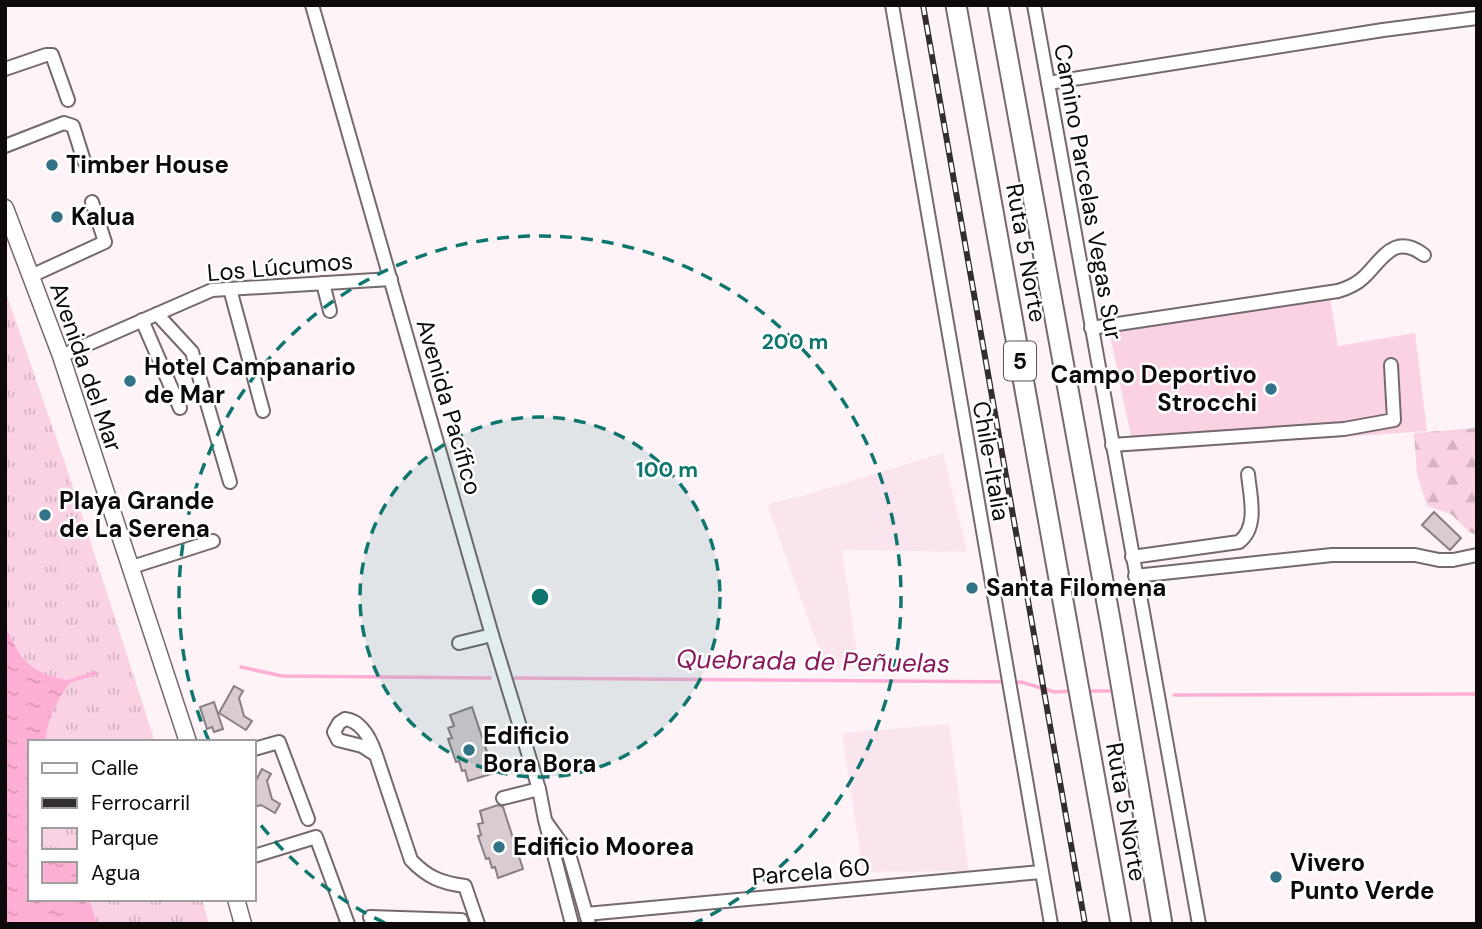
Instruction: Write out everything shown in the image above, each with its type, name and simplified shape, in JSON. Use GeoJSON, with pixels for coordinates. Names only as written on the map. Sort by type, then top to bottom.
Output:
{"type":"FeatureCollection","features":[{"type":"Feature","properties":{"kind":"highway","name":"Ruta 5 Norte"},"geometry":{"type":"LineString","coordinates":[[956,5],[1121,924]]}},
{"type":"Feature","properties":{"kind":"highway","name":"Ruta 5 Norte"},"geometry":{"type":"LineString","coordinates":[[999,5],[1162,924]]}},
{"type":"Feature","properties":{"kind":"highway"},"geometry":{"type":"LineString","coordinates":[[1152,867],[1172,924]]}},
{"type":"Feature","properties":{"kind":"main road","name":"Avenida del Mar"},"geometry":{"type":"LineString","coordinates":[[5,208],[61,356],[187,740]]}},
{"type":"Feature","properties":{"kind":"main road"},"geometry":{"type":"LineString","coordinates":[[237,901],[243,924]]}},
{"type":"Feature","properties":{"kind":"street","name":"Avenida Pacífico"},"geometry":{"type":"LineString","coordinates":[[312,5],[492,635],[539,789],[572,924]]}},
{"type":"Feature","properties":{"kind":"street","name":"Chile-Italia"},"geometry":{"type":"LineString","coordinates":[[892,5],[1051,924]]}},
{"type":"Feature","properties":{"kind":"street","name":"Camino Parcelas Vegas Sur"},"geometry":{"type":"LineString","coordinates":[[1034,5],[1199,924]]}},
{"type":"Feature","properties":{"kind":"street"},"geometry":{"type":"LineString","coordinates":[[1048,83],[1383,30],[1477,18]]}},
{"type":"Feature","properties":{"kind":"street"},"geometry":{"type":"LineString","coordinates":[[5,69],[52,55],[68,100]]}},
{"type":"Feature","properties":{"kind":"street"},"geometry":{"type":"LineString","coordinates":[[5,146],[70,123],[85,161]]}},
{"type":"Feature","properties":{"kind":"street"},"geometry":{"type":"LineString","coordinates":[[31,276],[105,242],[92,202]]}},
{"type":"Feature","properties":{"kind":"street"},"geometry":{"type":"LineString","coordinates":[[1090,328],[1338,291],[1359,281],[1379,258],[1391,249],[1412,248],[1424,256]]}},
{"type":"Feature","properties":{"kind":"street","name":"Los Lúcumos"},"geometry":{"type":"LineString","coordinates":[[61,356],[205,292],[391,279]]}},
{"type":"Feature","properties":{"kind":"street"},"geometry":{"type":"LineString","coordinates":[[323,283],[330,311]]}},
{"type":"Feature","properties":{"kind":"street"},"geometry":{"type":"LineString","coordinates":[[229,289],[263,411]]}},
{"type":"Feature","properties":{"kind":"street"},"geometry":{"type":"LineString","coordinates":[[157,314],[192,352],[230,482]]}},
{"type":"Feature","properties":{"kind":"street"},"geometry":{"type":"LineString","coordinates":[[142,320],[180,408]]}},
{"type":"Feature","properties":{"kind":"street"},"geometry":{"type":"LineString","coordinates":[[1112,445],[1343,429],[1394,420],[1391,365]]}},
{"type":"Feature","properties":{"kind":"street"},"geometry":{"type":"LineString","coordinates":[[1132,556],[1240,542],[1248,534],[1252,522],[1248,474]]}},
{"type":"Feature","properties":{"kind":"street"},"geometry":{"type":"LineString","coordinates":[[132,567],[213,541]]}},
{"type":"Feature","properties":{"kind":"street"},"geometry":{"type":"LineString","coordinates":[[1135,576],[1332,555],[1415,555],[1439,560],[1477,555]]}},
{"type":"Feature","properties":{"kind":"street"},"geometry":{"type":"LineString","coordinates":[[459,643],[492,635]]}},
{"type":"Feature","properties":{"kind":"street"},"geometry":{"type":"LineString","coordinates":[[256,749],[279,742],[308,819]]}},
{"type":"Feature","properties":{"kind":"street"},"geometry":{"type":"LineString","coordinates":[[376,755],[411,860],[424,873],[443,884],[464,886],[478,924]]}},
{"type":"Feature","properties":{"kind":"street"},"geometry":{"type":"LineString","coordinates":[[503,798],[539,789]]}},
{"type":"Feature","properties":{"kind":"street","name":"Avenida Pacífico"},"geometry":{"type":"LineString","coordinates":[[545,820],[569,854],[587,919]]}},
{"type":"Feature","properties":{"kind":"street"},"geometry":{"type":"LineString","coordinates":[[256,855],[316,838],[348,924]]}},
{"type":"Feature","properties":{"kind":"street","name":"Parcela 60"},"geometry":{"type":"LineString","coordinates":[[587,919],[1041,872]]}},
{"type":"Feature","properties":{"kind":"street"},"geometry":{"type":"LineString","coordinates":[[373,924],[370,917],[461,920],[462,924]]}},
{"type":"Feature","properties":{"kind":"shaded area"},"geometry":{"type":"Polygon","coordinates":[[[943,453],[967,552],[842,550],[859,667],[827,671],[767,504],[943,453]]]}},
{"type":"Feature","properties":{"kind":"shaded area"},"geometry":{"type":"Polygon","coordinates":[[[949,724],[969,871],[863,872],[842,733],[949,724]]]}},
{"type":"Feature","properties":{"kind":"green space","name":"Playa Grande de La Serena"},"geometry":{"type":"Polygon","coordinates":[[[5,290],[67,469],[154,740],[28,740],[28,901],[203,901],[209,924],[6,924],[5,290]]]}},
{"type":"Feature","properties":{"kind":"green space","name":"Campo Deportivo Strocchi"},"geometry":{"type":"Polygon","coordinates":[[[1330,299],[1338,346],[1415,333],[1427,431],[1134,452],[1109,330],[1330,299]]]}},
{"type":"Feature","properties":{"kind":"green space"},"geometry":{"type":"Polygon","coordinates":[[[1477,428],[1477,535],[1469,532],[1451,514],[1427,506],[1417,474],[1414,433],[1477,428]]]}},
{"type":"Feature","properties":{"kind":"water"},"geometry":{"type":"Polygon","coordinates":[[[5,624],[16,647],[28,663],[46,674],[71,681],[54,710],[46,740],[28,740],[28,901],[90,901],[97,924],[5,924],[5,624]]]}},
{"type":"Feature","properties":{"kind":"building"},"geometry":{"type":"Polygon","coordinates":[[[1434,512],[1461,538],[1450,550],[1422,525],[1434,512]]]}},
{"type":"Feature","properties":{"kind":"building"},"geometry":{"type":"Polygon","coordinates":[[[234,686],[243,691],[239,698],[244,716],[252,721],[246,730],[219,713],[234,686]]]}},
{"type":"Feature","properties":{"kind":"building"},"geometry":{"type":"Polygon","coordinates":[[[214,702],[223,729],[214,732],[212,727],[207,729],[200,707],[214,702]]]}},
{"type":"Feature","properties":{"kind":"building","name":"Edificio Bora Bora"},"geometry":{"type":"Polygon","coordinates":[[[472,707],[494,773],[468,781],[465,770],[462,771],[459,761],[456,762],[448,739],[452,738],[448,728],[454,726],[450,715],[472,707]]]}},
{"type":"Feature","properties":{"kind":"building"},"geometry":{"type":"Polygon","coordinates":[[[262,769],[271,774],[267,781],[272,799],[280,804],[275,813],[261,805],[256,806],[256,780],[262,769]]]}},
{"type":"Feature","properties":{"kind":"building","name":"Edificio Moorea"},"geometry":{"type":"Polygon","coordinates":[[[498,805],[503,807],[523,869],[498,878],[495,867],[492,868],[489,858],[486,859],[478,836],[481,835],[478,824],[483,823],[480,811],[498,805]]]}},
{"type":"Feature","properties":{"kind":"waterway","name":"Quebrada de Peñuelas"},"geometry":{"type":"LineString","coordinates":[[241,667],[282,676],[490,678]]}},
{"type":"Feature","properties":{"kind":"waterway"},"geometry":{"type":"LineString","coordinates":[[67,682],[95,673]]}},
{"type":"Feature","properties":{"kind":"waterway","name":"Quebrada de Peñuelas"},"geometry":{"type":"LineString","coordinates":[[515,678],[1021,682],[1055,692],[1072,691]]}},
{"type":"Feature","properties":{"kind":"waterway","name":"Quebrada de Peñuelas"},"geometry":{"type":"LineString","coordinates":[[1086,691],[1109,691]]}},
{"type":"Feature","properties":{"kind":"waterway","name":"Quebrada de Peñuelas"},"geometry":{"type":"LineString","coordinates":[[1174,695],[1477,694]]}},
{"type":"Feature","properties":{"kind":"railway"},"geometry":{"type":"LineString","coordinates":[[923,5],[1085,924]]}},
{"type":"Feature","properties":{"kind":"place","name":"Timber House"},"geometry":{"type":"Point","coordinates":[52,165]}},
{"type":"Feature","properties":{"kind":"place","name":"Kalua"},"geometry":{"type":"Point","coordinates":[57,217]}},
{"type":"Feature","properties":{"kind":"place","name":"Hotel Campanario de Mar"},"geometry":{"type":"Point","coordinates":[130,381]}},
{"type":"Feature","properties":{"kind":"place","name":"Campo Deportivo Strocchi"},"geometry":{"type":"Point","coordinates":[1271,389]}},
{"type":"Feature","properties":{"kind":"place","name":"Playa Grande de La Serena"},"geometry":{"type":"Point","coordinates":[45,515]}},
{"type":"Feature","properties":{"kind":"place","name":"Santa Filomena"},"geometry":{"type":"Point","coordinates":[972,588]}},
{"type":"Feature","properties":{"kind":"place","name":"Edificio Bora Bora"},"geometry":{"type":"Point","coordinates":[469,750]}},
{"type":"Feature","properties":{"kind":"place","name":"Edificio Moorea"},"geometry":{"type":"Point","coordinates":[499,847]}},
{"type":"Feature","properties":{"kind":"place","name":"Vivero Punto Verde"},"geometry":{"type":"Point","coordinates":[1276,877]}}]}
